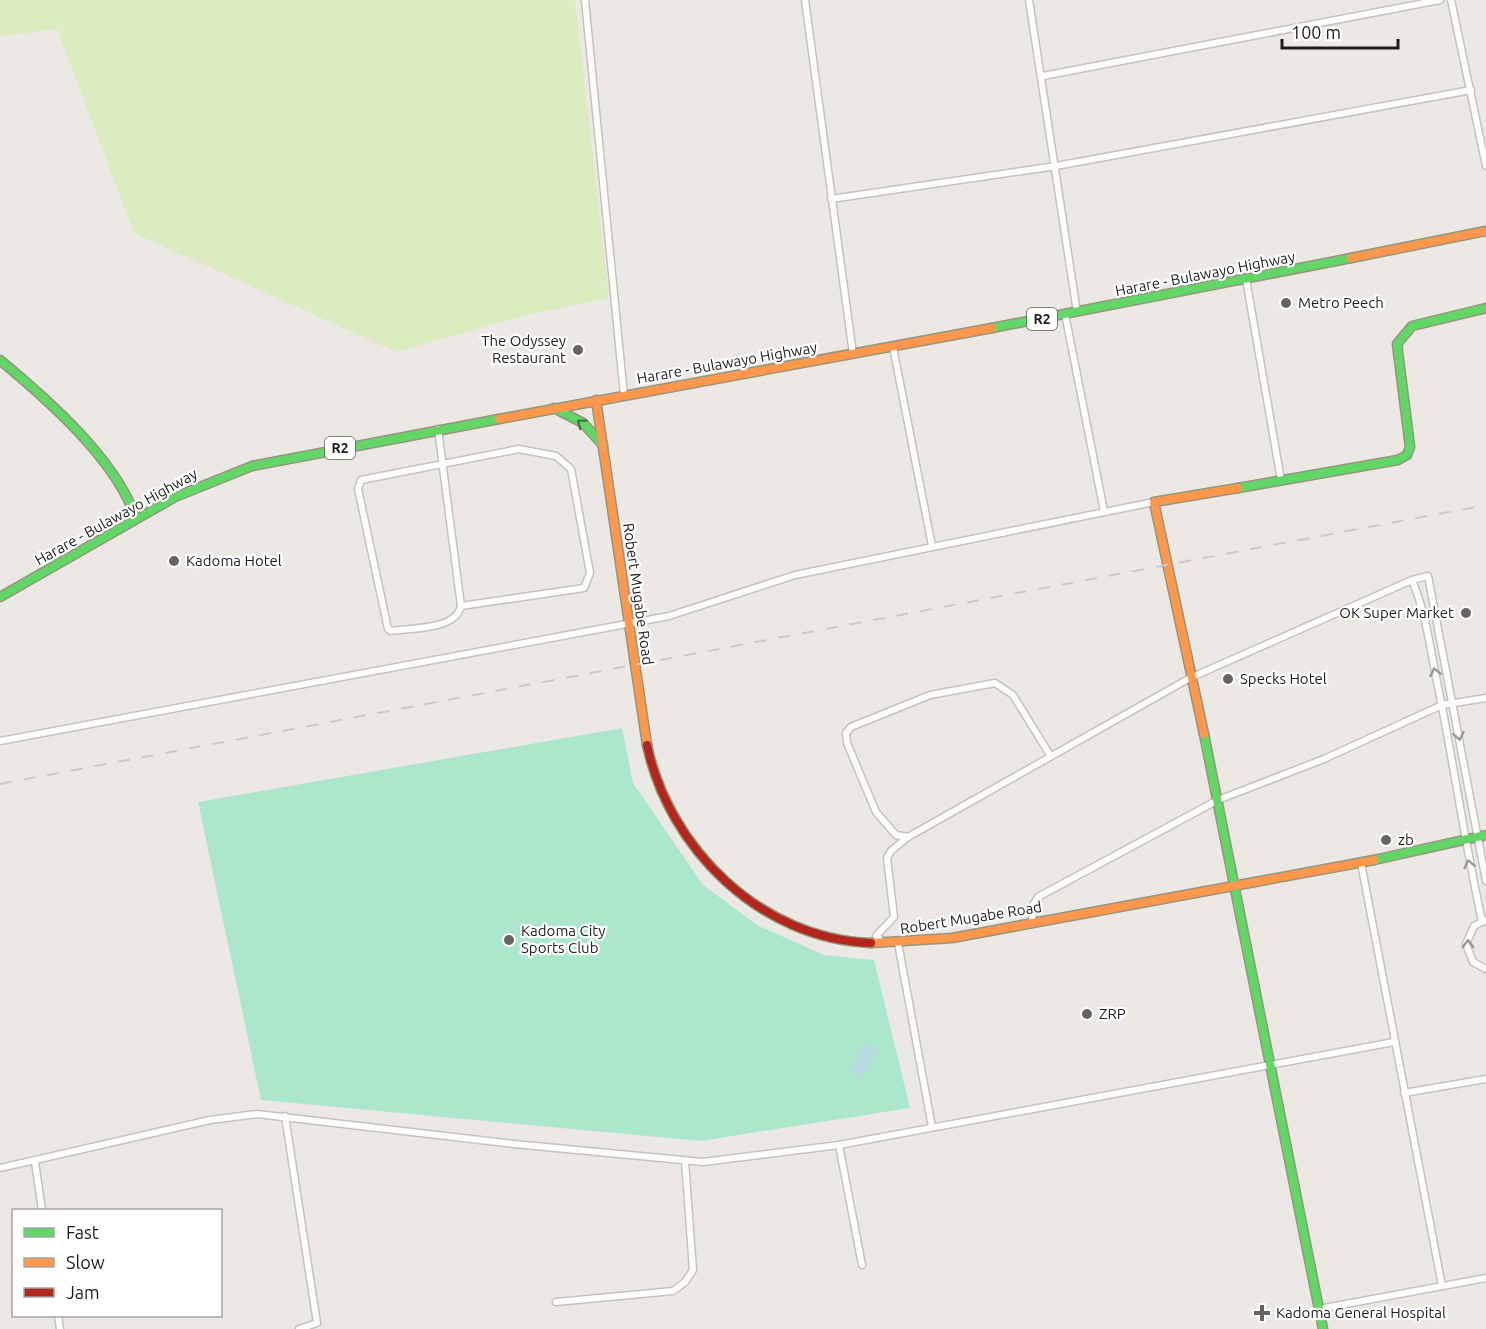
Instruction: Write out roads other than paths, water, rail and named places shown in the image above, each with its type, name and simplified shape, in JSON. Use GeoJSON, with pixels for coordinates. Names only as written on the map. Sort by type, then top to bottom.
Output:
{"type":"FeatureCollection","features":[{"type":"Feature","properties":{"kind":"main road","name":"Harare - Bulawayo Highway"},"geometry":{"type":"LineString","coordinates":[[0,597],[175,497],[252,466],[438,429],[853,355],[1486,231]]}},
{"type":"Feature","properties":{"kind":"main road"},"geometry":{"type":"LineString","coordinates":[[1323,1329],[1218,800],[1154,502],[1398,460],[1407,455],[1410,447],[1397,344],[1401,336],[1412,326],[1486,308]]}},
{"type":"Feature","properties":{"kind":"main road"},"geometry":{"type":"LineString","coordinates":[[0,360],[56,406],[81,432],[129,503],[136,519]]}},
{"type":"Feature","properties":{"kind":"main road","name":"Robert Mugabe Road"},"geometry":{"type":"LineString","coordinates":[[596,400],[649,760],[676,824],[709,866],[778,918],[834,939],[858,943],[898,943],[1032,923],[1235,887],[1361,863],[1482,836]]}},
{"type":"Feature","properties":{"kind":"main road"},"geometry":{"type":"LineString","coordinates":[[554,408],[583,423],[603,445]]}},
{"type":"Feature","properties":{"kind":"street"},"geometry":{"type":"LineString","coordinates":[[585,0],[624,395]]}},
{"type":"Feature","properties":{"kind":"street"},"geometry":{"type":"LineString","coordinates":[[805,0],[853,355]]}},
{"type":"Feature","properties":{"kind":"street"},"geometry":{"type":"LineString","coordinates":[[1029,0],[1043,76],[1077,312]]}},
{"type":"Feature","properties":{"kind":"street"},"geometry":{"type":"LineString","coordinates":[[1043,76],[1440,0]]}},
{"type":"Feature","properties":{"kind":"street"},"geometry":{"type":"LineString","coordinates":[[1450,0],[1486,166]]}},
{"type":"Feature","properties":{"kind":"street"},"geometry":{"type":"LineString","coordinates":[[831,199],[1056,166],[1471,90]]}},
{"type":"Feature","properties":{"kind":"street"},"geometry":{"type":"LineString","coordinates":[[1246,279],[1281,480]]}},
{"type":"Feature","properties":{"kind":"street"},"geometry":{"type":"LineString","coordinates":[[1065,314],[1104,511]]}},
{"type":"Feature","properties":{"kind":"street"},"geometry":{"type":"LineString","coordinates":[[893,347],[932,546]]}},
{"type":"Feature","properties":{"kind":"street"},"geometry":{"type":"LineString","coordinates":[[438,429],[443,463],[461,606],[456,617],[451,620],[426,626],[391,631],[388,629],[358,489],[361,480],[443,463],[519,449],[540,451],[556,456],[571,469],[590,573],[584,588],[461,606]]}},
{"type":"Feature","properties":{"kind":"street"},"geometry":{"type":"LineString","coordinates":[[0,741],[669,616],[795,576],[1154,502]]}},
{"type":"Feature","properties":{"kind":"street"},"geometry":{"type":"LineString","coordinates":[[884,943],[876,936],[894,917],[887,858],[891,851],[908,837],[1190,678],[1412,580],[1428,576],[1452,703],[1482,836],[1486,881]]}},
{"type":"Feature","properties":{"kind":"street"},"geometry":{"type":"LineString","coordinates":[[1412,580],[1420,599],[1442,705],[1464,839],[1484,920],[1474,926],[1466,944],[1473,962],[1486,969]]}},
{"type":"Feature","properties":{"kind":"street"},"geometry":{"type":"LineString","coordinates":[[908,837],[896,835],[887,828],[876,812],[847,743],[846,734],[850,728],[930,695],[995,683],[1013,695],[1050,755]]}},
{"type":"Feature","properties":{"kind":"street"},"geometry":{"type":"LineString","coordinates":[[1032,923],[1033,905],[1038,897],[1218,800],[1324,759],[1442,705],[1486,698]]}},
{"type":"Feature","properties":{"kind":"street"},"geometry":{"type":"LineString","coordinates":[[1361,863],[1442,1286]]}},
{"type":"Feature","properties":{"kind":"street"},"geometry":{"type":"LineString","coordinates":[[898,943],[932,1127]]}},
{"type":"Feature","properties":{"kind":"street"},"geometry":{"type":"LineString","coordinates":[[0,1168],[35,1162],[210,1120],[257,1114],[685,1161],[723,1160],[839,1145],[1394,1042]]}},
{"type":"Feature","properties":{"kind":"street"},"geometry":{"type":"LineString","coordinates":[[1404,1093],[1486,1078]]}},
{"type":"Feature","properties":{"kind":"street"},"geometry":{"type":"LineString","coordinates":[[285,1116],[318,1326],[299,1329]]}},
{"type":"Feature","properties":{"kind":"street"},"geometry":{"type":"LineString","coordinates":[[839,1145],[862,1265]]}},
{"type":"Feature","properties":{"kind":"street"},"geometry":{"type":"LineString","coordinates":[[556,1302],[673,1291],[690,1278],[693,1270],[685,1161]]}},
{"type":"Feature","properties":{"kind":"street"},"geometry":{"type":"LineString","coordinates":[[35,1162],[42,1209]]}},
{"type":"Feature","properties":{"kind":"street"},"geometry":{"type":"LineString","coordinates":[[1319,1309],[1486,1278]]}},
{"type":"Feature","properties":{"kind":"water"},"geometry":{"type":"Polygon","coordinates":[[[868,1041],[880,1050],[861,1079],[849,1069],[868,1041]]]}},
{"type":"Feature","properties":{"kind":"railway"},"geometry":{"type":"LineString","coordinates":[[0,784],[1486,505]]}},
{"type":"Feature","properties":{"kind":"place","name":"Metro Peech"},"geometry":{"type":"Point","coordinates":[1286,303]}},
{"type":"Feature","properties":{"kind":"place","name":"The Odyssey Restaurant"},"geometry":{"type":"Point","coordinates":[578,350]}},
{"type":"Feature","properties":{"kind":"place","name":"Kadoma Hotel"},"geometry":{"type":"Point","coordinates":[174,561]}},
{"type":"Feature","properties":{"kind":"place","name":"OK Super Market"},"geometry":{"type":"Point","coordinates":[1466,613]}},
{"type":"Feature","properties":{"kind":"place","name":"Specks Hotel"},"geometry":{"type":"Point","coordinates":[1228,679]}},
{"type":"Feature","properties":{"kind":"place","name":"zb"},"geometry":{"type":"Point","coordinates":[1386,840]}},
{"type":"Feature","properties":{"kind":"place","name":"Kadoma City Sports Club"},"geometry":{"type":"Point","coordinates":[509,940]}},
{"type":"Feature","properties":{"kind":"place","name":"ZRP"},"geometry":{"type":"Point","coordinates":[1087,1014]}},
{"type":"Feature","properties":{"kind":"place","name":"Kadoma General Hospital"},"geometry":{"type":"Point","coordinates":[1262,1313]}}]}
